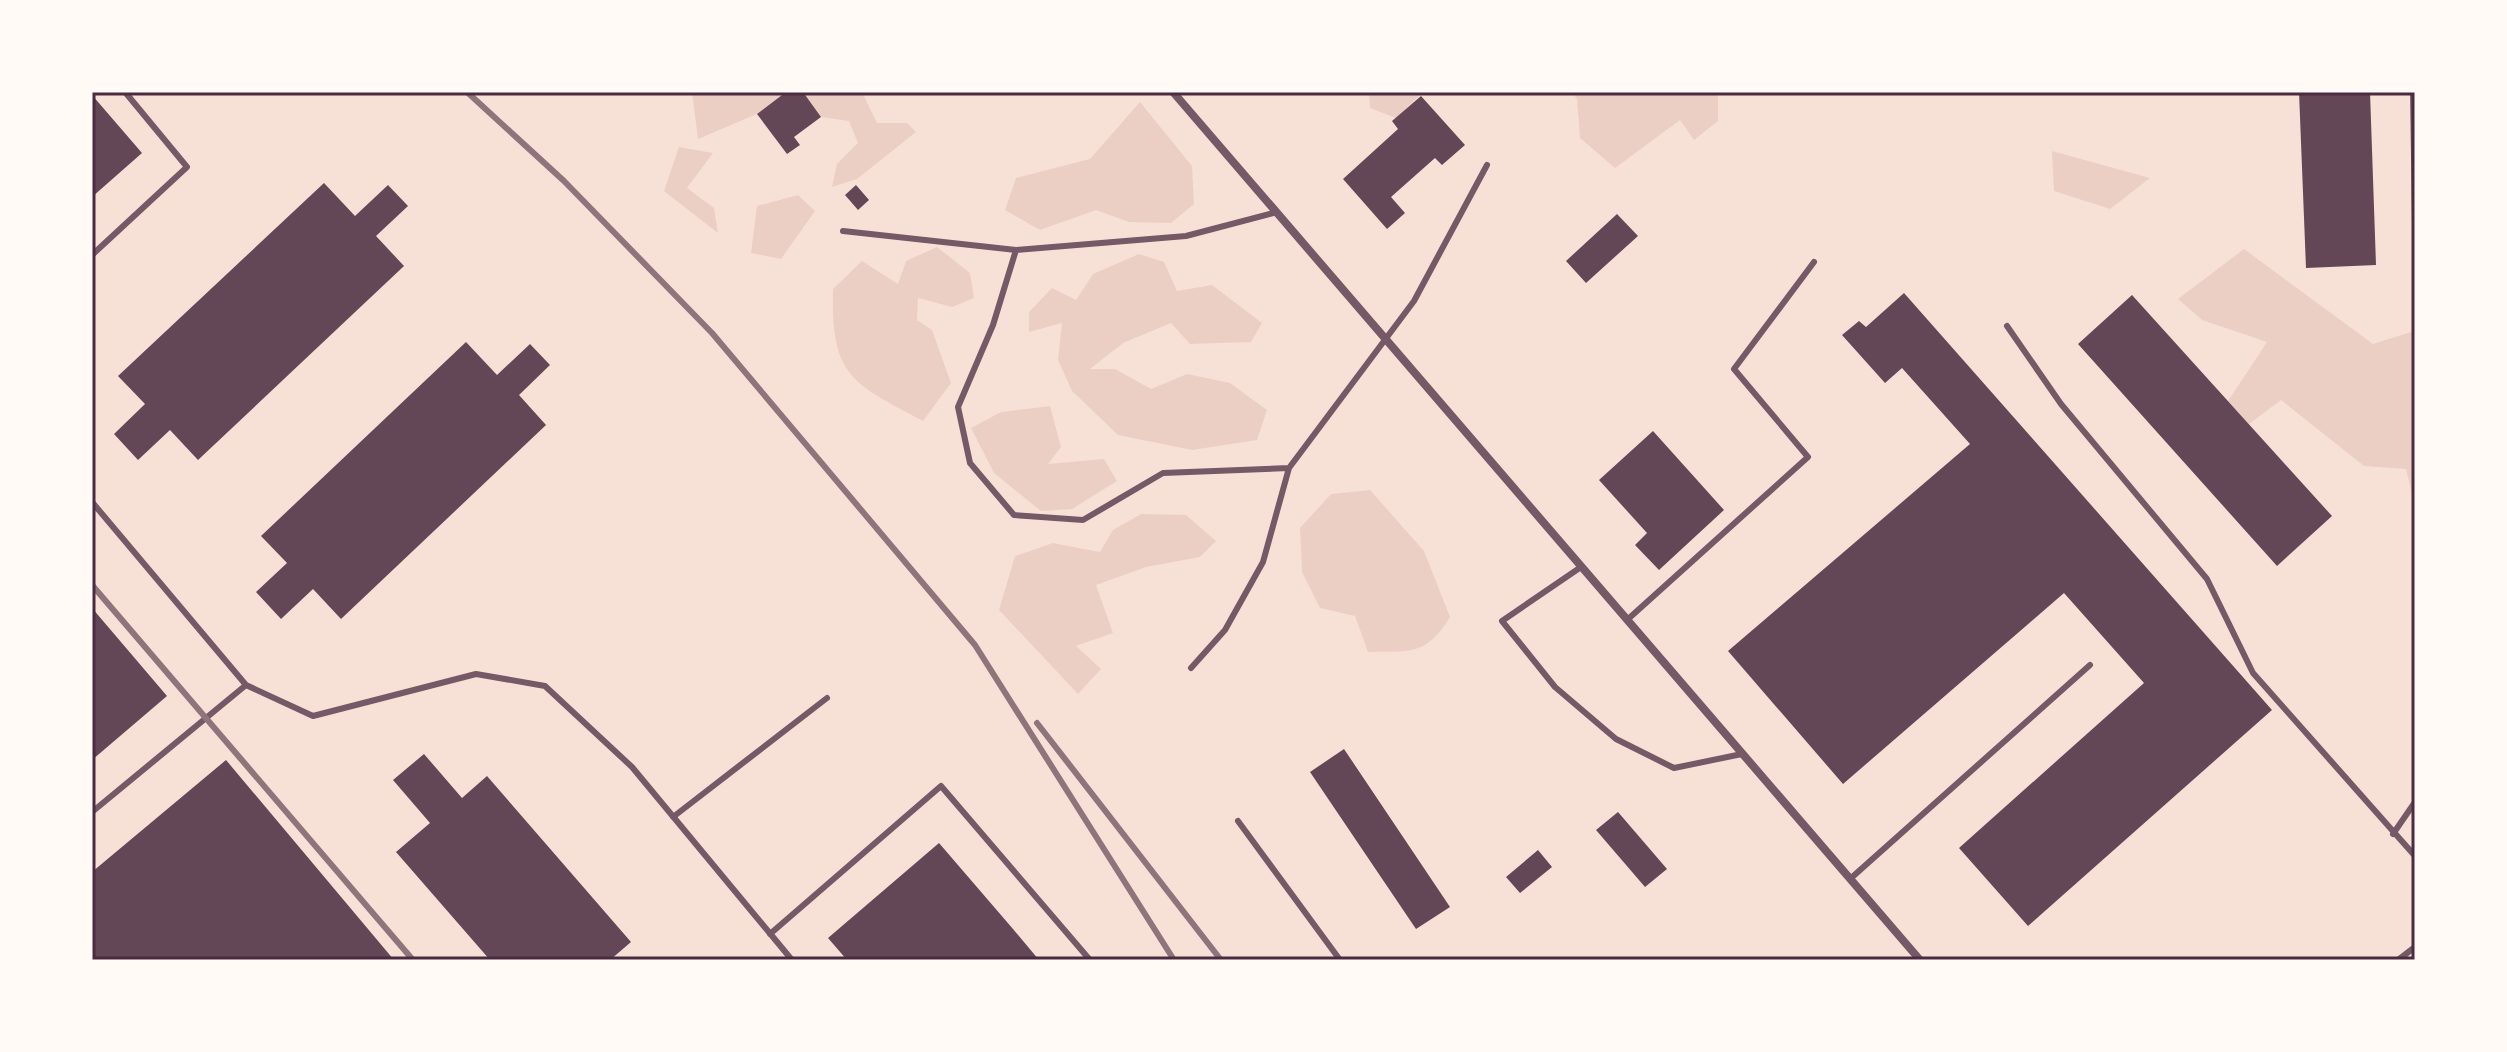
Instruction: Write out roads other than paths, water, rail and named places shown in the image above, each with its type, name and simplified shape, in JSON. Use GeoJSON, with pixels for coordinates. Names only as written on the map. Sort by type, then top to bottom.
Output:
{"type":"FeatureCollection","features":[{"type":"Feature","properties":{"kind":"street"},"geometry":{"type":"LineString","coordinates":[[1173,92],[1920,960]]}},
{"type":"Feature","properties":{"kind":"lane"},"geometry":{"type":"LineString","coordinates":[[92,255],[187,167],[125,92]]}},
{"type":"Feature","properties":{"kind":"lane"},"geometry":{"type":"LineString","coordinates":[[2413,92],[2415,223]]}},
{"type":"Feature","properties":{"kind":"lane"},"geometry":{"type":"LineString","coordinates":[[1191,668],[1225,630],[1263,562],[1289,468],[1384,337],[1414,301],[1487,165]]}},
{"type":"Feature","properties":{"kind":"lane"},"geometry":{"type":"LineString","coordinates":[[843,231],[1016,250],[1186,236],[1277,212]]}},
{"type":"Feature","properties":{"kind":"lane"},"geometry":{"type":"LineString","coordinates":[[1016,250],[993,325],[958,407],[970,463],[1014,515],[1083,520],[1163,473],[1289,468]]}},
{"type":"Feature","properties":{"kind":"lane"},"geometry":{"type":"LineString","coordinates":[[1627,620],[1808,457],[1734,369],[1814,262]]}},
{"type":"Feature","properties":{"kind":"lane"},"geometry":{"type":"LineString","coordinates":[[2007,326],[2061,404],[2207,579],[2253,673],[2415,856]]}},
{"type":"Feature","properties":{"kind":"lane"},"geometry":{"type":"LineString","coordinates":[[92,502],[246,685],[313,716],[476,674],[545,686],[632,767],[792,960]]}},
{"type":"Feature","properties":{"kind":"lane"},"geometry":{"type":"LineString","coordinates":[[1581,567],[1502,621],[1555,687],[1616,739],[1674,768],[1742,754]]}},
{"type":"Feature","properties":{"kind":"lane"},"geometry":{"type":"LineString","coordinates":[[1850,879],[2090,665]]}},
{"type":"Feature","properties":{"kind":"lane"},"geometry":{"type":"LineString","coordinates":[[92,812],[246,685]]}},
{"type":"Feature","properties":{"kind":"lane"},"geometry":{"type":"LineString","coordinates":[[673,817],[827,698]]}},
{"type":"Feature","properties":{"kind":"lane"},"geometry":{"type":"LineString","coordinates":[[770,934],[941,786],[1090,960]]}},
{"type":"Feature","properties":{"kind":"lane"},"geometry":{"type":"LineString","coordinates":[[2393,834],[2415,802]]}},
{"type":"Feature","properties":{"kind":"lane"},"geometry":{"type":"LineString","coordinates":[[1238,821],[1340,960]]}},
{"type":"Feature","properties":{"kind":"lane"},"geometry":{"type":"LineString","coordinates":[[2398,960],[2415,947]]}},
{"type":"Feature","properties":{"kind":"railway"},"geometry":{"type":"LineString","coordinates":[[467,92],[564,181],[712,333],[975,645],[1174,960]]}},
{"type":"Feature","properties":{"kind":"railway"},"geometry":{"type":"LineString","coordinates":[[92,585],[413,960]]}},
{"type":"Feature","properties":{"kind":"railway"},"geometry":{"type":"LineString","coordinates":[[1037,723],[1221,960]]}}]}
